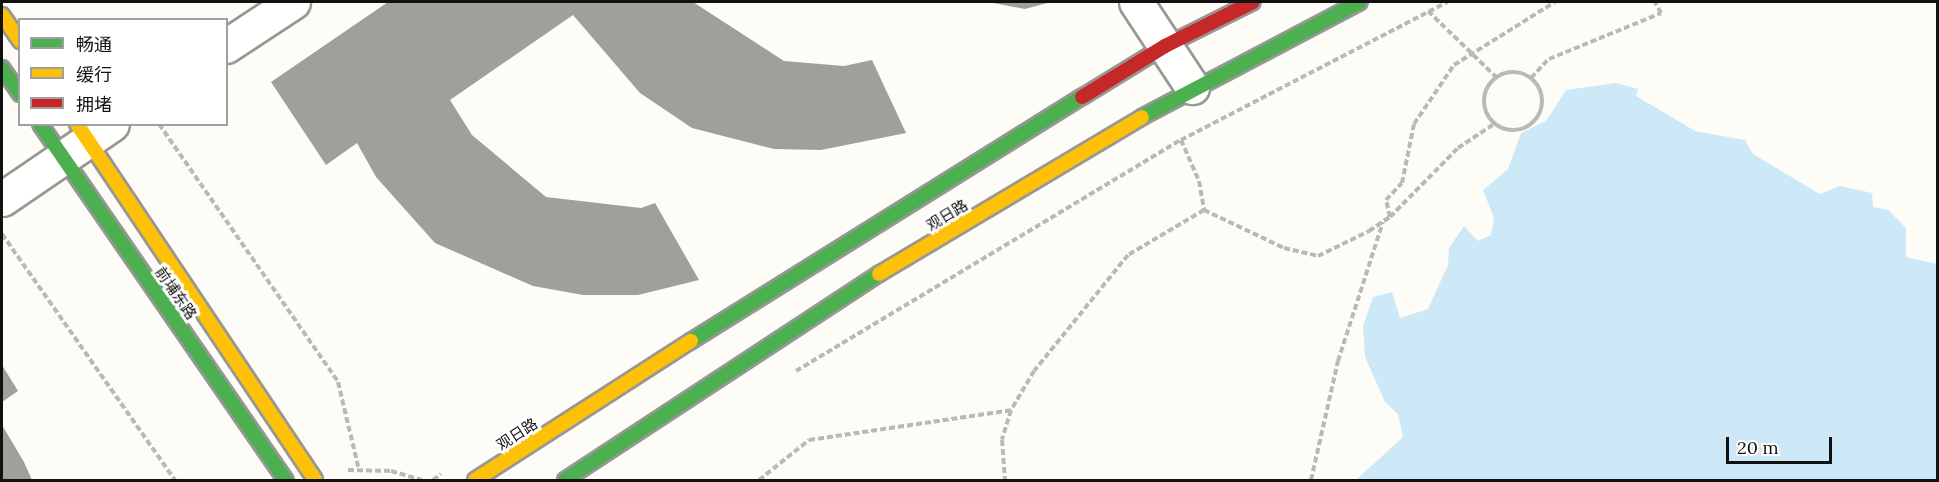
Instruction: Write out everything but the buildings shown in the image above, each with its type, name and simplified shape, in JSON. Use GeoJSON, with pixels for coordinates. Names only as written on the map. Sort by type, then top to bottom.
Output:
{"type":"FeatureCollection","features":[{"type":"Feature","properties":{"kind":"street"},"geometry":{"type":"LineString","coordinates":[[228,45],[293,2]]}},
{"type":"Feature","properties":{"kind":"street"},"geometry":{"type":"LineString","coordinates":[[1136,2],[1192,87]]}},
{"type":"Feature","properties":{"kind":"street","name":"观日路"},"geometry":{"type":"LineString","coordinates":[[475,480],[801,270],[1165,46],[1253,2]]}},
{"type":"Feature","properties":{"kind":"street","name":"观日路"},"geometry":{"type":"LineString","coordinates":[[565,480],[805,319],[1192,87],[1360,2]]}},
{"type":"Feature","properties":{"kind":"street"},"geometry":{"type":"LineString","coordinates":[[2,15],[18,38]]}},
{"type":"Feature","properties":{"kind":"street"},"geometry":{"type":"LineString","coordinates":[[2,68],[18,91]]}},
{"type":"Feature","properties":{"kind":"street","name":"前埔东路"},"geometry":{"type":"LineString","coordinates":[[47,126],[85,137],[314,479]]}},
{"type":"Feature","properties":{"kind":"street"},"geometry":{"type":"LineString","coordinates":[[2,199],[85,137]]}},
{"type":"Feature","properties":{"kind":"street","name":"前埔东路"},"geometry":{"type":"LineString","coordinates":[[85,137],[286,480]]}},
{"type":"Feature","properties":{"kind":"path"},"geometry":{"type":"LineString","coordinates":[[785,377],[1181,140],[1447,2]]}},
{"type":"Feature","properties":{"kind":"path"},"geometry":{"type":"LineString","coordinates":[[1390,217],[1386,200],[1402,183],[1414,124],[1454,65],[1473,51],[1555,2]]}},
{"type":"Feature","properties":{"kind":"path"},"geometry":{"type":"LineString","coordinates":[[1531,78],[1549,59],[1661,13],[1655,2]]}},
{"type":"Feature","properties":{"kind":"path"},"geometry":{"type":"LineString","coordinates":[[1428,11],[1473,51],[1496,77]]}},
{"type":"Feature","properties":{"kind":"path"},"geometry":{"type":"LineString","coordinates":[[1204,210],[1284,248],[1318,256],[1384,222],[1458,148],[1494,124],[1520,130],[1537,118],[1543,100],[1531,78],[1512,71],[1496,77],[1484,99],[1494,124]]}},
{"type":"Feature","properties":{"kind":"path"},"geometry":{"type":"LineString","coordinates":[[160,126],[338,382],[359,470]]}},
{"type":"Feature","properties":{"kind":"path"},"geometry":{"type":"LineString","coordinates":[[1181,140],[1199,181],[1204,210]]}},
{"type":"Feature","properties":{"kind":"path"},"geometry":{"type":"LineString","coordinates":[[1005,480],[1002,440],[1011,410],[1035,371],[1128,255],[1204,210]]}},
{"type":"Feature","properties":{"kind":"path"},"geometry":{"type":"LineString","coordinates":[[1311,480],[1338,361],[1384,222]]}},
{"type":"Feature","properties":{"kind":"path"},"geometry":{"type":"LineString","coordinates":[[2,234],[175,480]]}},
{"type":"Feature","properties":{"kind":"path"},"geometry":{"type":"LineString","coordinates":[[759,480],[809,440],[1011,410]]}},
{"type":"Feature","properties":{"kind":"path"},"geometry":{"type":"LineString","coordinates":[[314,479],[330,470],[359,470],[391,471],[422,480]]}},
{"type":"Feature","properties":{"kind":"water"},"geometry":{"type":"Polygon","coordinates":[[[1616,83],[1638,89],[1636,96],[1695,131],[1745,140],[1753,154],[1820,194],[1840,186],[1872,193],[1873,207],[1888,210],[1906,228],[1906,257],[1937,264],[1937,480],[1356,480],[1403,437],[1398,414],[1385,402],[1365,357],[1363,326],[1373,297],[1392,292],[1400,318],[1428,309],[1448,265],[1449,248],[1464,226],[1478,241],[1491,235],[1494,218],[1483,190],[1508,169],[1521,133],[1546,121],[1566,90],[1616,83]]]}},
{"type":"Feature","properties":{"kind":"traffic: fast"},"geometry":{"type":"LineString","coordinates":[[1142,117],[1360,2]]}},
{"type":"Feature","properties":{"kind":"traffic: fast"},"geometry":{"type":"LineString","coordinates":[[2,68],[18,91]]}},
{"type":"Feature","properties":{"kind":"traffic: fast"},"geometry":{"type":"LineString","coordinates":[[691,341],[1082,97]]}},
{"type":"Feature","properties":{"kind":"traffic: fast"},"geometry":{"type":"LineString","coordinates":[[41,126],[286,480]]}},
{"type":"Feature","properties":{"kind":"traffic: fast"},"geometry":{"type":"LineString","coordinates":[[565,480],[879,274]]}},
{"type":"Feature","properties":{"kind":"traffic: slow"},"geometry":{"type":"LineString","coordinates":[[2,15],[18,38]]}},
{"type":"Feature","properties":{"kind":"traffic: slow"},"geometry":{"type":"LineString","coordinates":[[879,274],[1142,117]]}},
{"type":"Feature","properties":{"kind":"traffic: slow"},"geometry":{"type":"LineString","coordinates":[[78,126],[315,480]]}},
{"type":"Feature","properties":{"kind":"traffic: slow"},"geometry":{"type":"LineString","coordinates":[[475,480],[691,341]]}},
{"type":"Feature","properties":{"kind":"traffic: jam"},"geometry":{"type":"LineString","coordinates":[[1082,97],[1165,46],[1253,2]]}}]}
